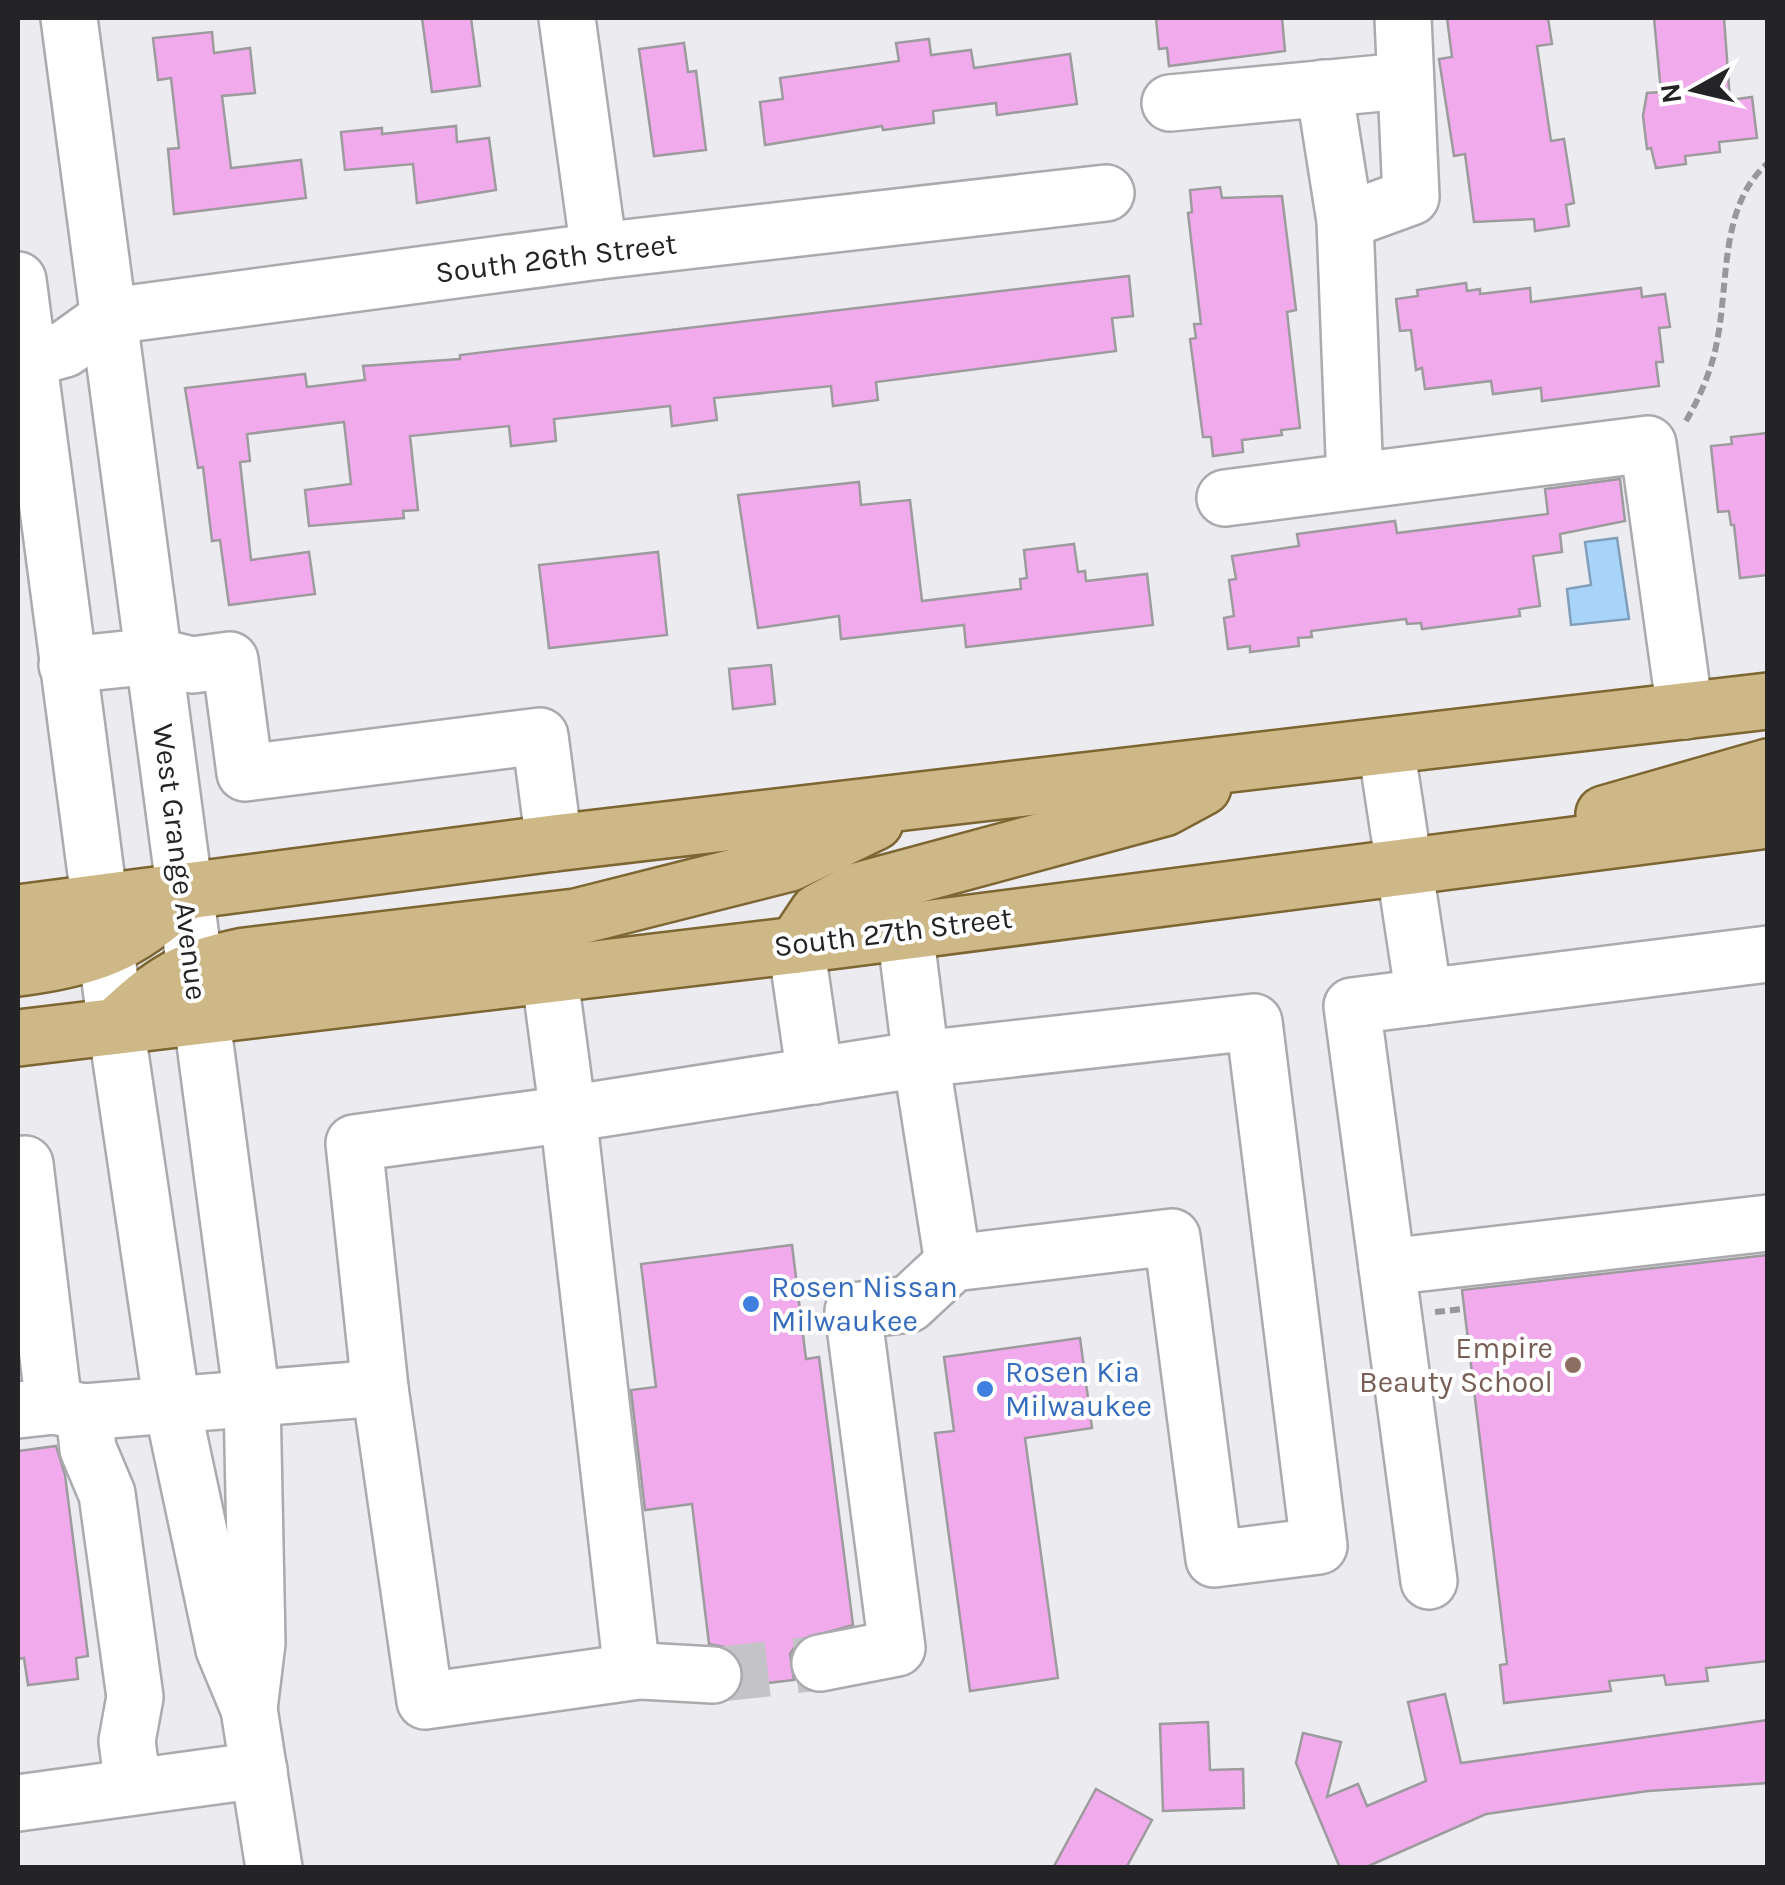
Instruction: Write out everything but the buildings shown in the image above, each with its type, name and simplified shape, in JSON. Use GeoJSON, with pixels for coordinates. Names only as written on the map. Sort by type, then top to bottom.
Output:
{"type":"FeatureCollection","features":[{"type":"Feature","properties":{"kind":"main road"},"geometry":{"type":"LineString","coordinates":[[18,968],[60,963],[102,926],[184,892],[554,844],[1768,701]]}},
{"type":"Feature","properties":{"kind":"main road"},"geometry":{"type":"LineString","coordinates":[[796,944],[818,912],[857,891],[1164,808],[1245,764]]}},
{"type":"Feature","properties":{"kind":"main road"},"geometry":{"type":"LineString","coordinates":[[1474,858],[1614,810],[1768,767]]}},
{"type":"Feature","properties":{"kind":"main road"},"geometry":{"type":"LineString","coordinates":[[18,1038],[116,1026],[154,990],[196,991],[245,956],[576,918],[790,863],[914,804]]}},
{"type":"Feature","properties":{"kind":"main road","name":"South 27th Street"},"geometry":{"type":"LineString","coordinates":[[196,991],[549,972],[905,931],[1768,820]]}},
{"type":"Feature","properties":{"kind":"main road"},"geometry":{"type":"LineString","coordinates":[[18,913],[102,926]]}},
{"type":"Feature","properties":{"kind":"street","name":"West Grange Avenue"},"geometry":{"type":"LineString","coordinates":[[69,18],[252,1398],[257,1643],[249,1708]]}},
{"type":"Feature","properties":{"kind":"street"},"geometry":{"type":"LineString","coordinates":[[567,18],[598,251]]}},
{"type":"Feature","properties":{"kind":"street"},"geometry":{"type":"LineString","coordinates":[[1344,220],[1410,197],[1402,18]]}},
{"type":"Feature","properties":{"kind":"street"},"geometry":{"type":"LineString","coordinates":[[1170,104],[1403,81]]}},
{"type":"Feature","properties":{"kind":"street"},"geometry":{"type":"LineString","coordinates":[[1324,88],[1344,220],[1356,481]]}},
{"type":"Feature","properties":{"kind":"street","name":"South 26th Street"},"geometry":{"type":"LineString","coordinates":[[23,362],[65,348],[111,316],[598,251],[1106,194]]}},
{"type":"Feature","properties":{"kind":"street","name":"West Grange Avenue"},"geometry":{"type":"LineString","coordinates":[[18,280],[23,362],[172,1405],[224,1650],[249,1708],[274,1868]]}},
{"type":"Feature","properties":{"kind":"street"},"geometry":{"type":"LineString","coordinates":[[1225,498],[1648,444],[1685,711]]}},
{"type":"Feature","properties":{"kind":"street"},"geometry":{"type":"LineString","coordinates":[[67,664],[154,656],[192,664],[230,660],[245,773],[540,736],[554,844]]}},
{"type":"Feature","properties":{"kind":"street"},"geometry":{"type":"LineString","coordinates":[[1386,746],[1424,997]]}},
{"type":"Feature","properties":{"kind":"street"},"geometry":{"type":"LineString","coordinates":[[905,931],[953,1263]]}},
{"type":"Feature","properties":{"kind":"street"},"geometry":{"type":"LineString","coordinates":[[796,944],[815,1076]]}},
{"type":"Feature","properties":{"kind":"street"},"geometry":{"type":"LineString","coordinates":[[1430,1581],[1352,1006],[1768,954]]}},
{"type":"Feature","properties":{"kind":"street"},"geometry":{"type":"LineString","coordinates":[[549,972],[632,1672]]}},
{"type":"Feature","properties":{"kind":"street"},"geometry":{"type":"LineString","coordinates":[[713,1675],[632,1672],[425,1700],[380,1388],[354,1144],[921,1059],[1254,1022],[1319,1546],[1214,1558],[1172,1237],[953,1263],[909,1304],[853,1310],[898,1648],[820,1663]]}},
{"type":"Feature","properties":{"kind":"street"},"geometry":{"type":"LineString","coordinates":[[18,1165],[25,1164],[52,1410],[88,1449],[107,1494],[136,1697],[127,1740],[133,1786]]}},
{"type":"Feature","properties":{"kind":"street"},"geometry":{"type":"LineString","coordinates":[[1387,1268],[1768,1223]]}},
{"type":"Feature","properties":{"kind":"street"},"geometry":{"type":"LineString","coordinates":[[52,1410],[172,1405],[380,1388]]}},
{"type":"Feature","properties":{"kind":"street"},"geometry":{"type":"LineString","coordinates":[[18,1803],[259,1770]]}},
{"type":"Feature","properties":{"kind":"path"},"geometry":{"type":"LineString","coordinates":[[1648,444],[1670,438],[1688,418],[1717,346],[1728,246],[1740,206],[1757,173],[1768,163]]}},
{"type":"Feature","properties":{"kind":"water"},"geometry":{"type":"Polygon","coordinates":[[[1617,538],[1629,619],[1571,625],[1567,589],[1591,585],[1585,542],[1617,538]]]}},
{"type":"Feature","properties":{"kind":"tunnel"},"geometry":{"type":"LineString","coordinates":[[713,1675],[820,1663]]}},
{"type":"Feature","properties":{"kind":"place","name":"Rosen Nissan Milwaukee"},"geometry":{"type":"Point","coordinates":[751,1304]}},
{"type":"Feature","properties":{"kind":"place","name":"Empire Beauty School"},"geometry":{"type":"Point","coordinates":[1573,1365]}},
{"type":"Feature","properties":{"kind":"place","name":"Rosen Kia Milwaukee"},"geometry":{"type":"Point","coordinates":[985,1389]}}]}
